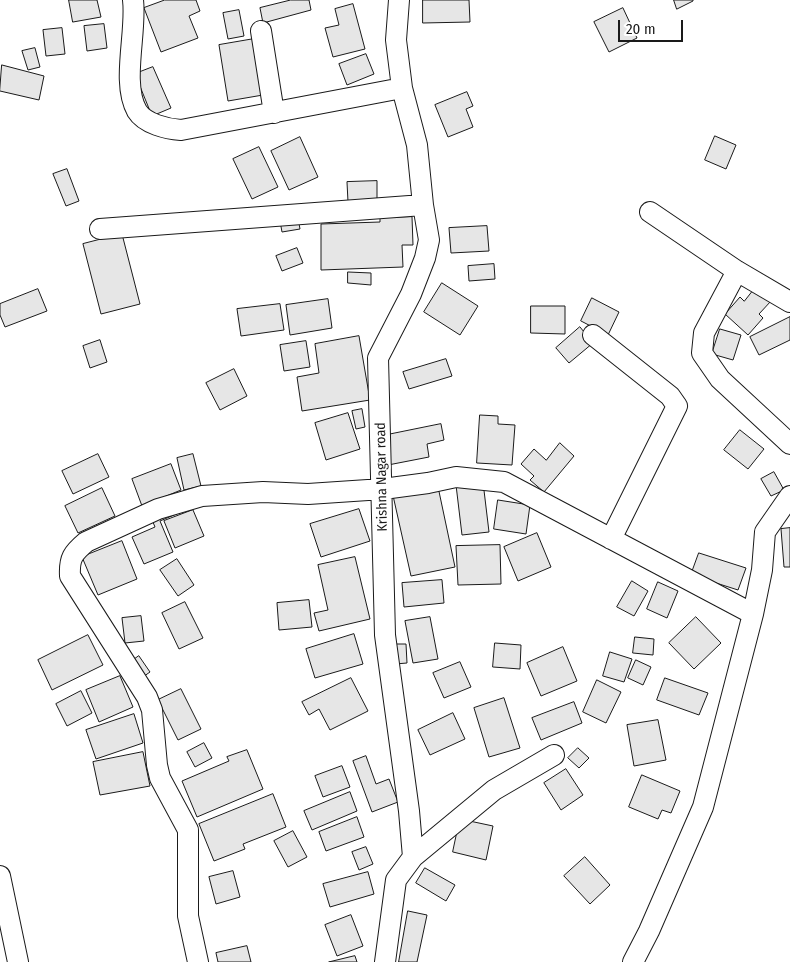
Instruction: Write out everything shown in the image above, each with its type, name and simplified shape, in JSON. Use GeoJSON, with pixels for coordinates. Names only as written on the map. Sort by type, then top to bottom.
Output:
{"type":"FeatureCollection","features":[{"type":"Feature","properties":{"kind":"street"},"geometry":{"type":"LineString","coordinates":[[133,0],[136,18],[130,85],[137,112],[160,128],[181,130],[402,88]]}},
{"type":"Feature","properties":{"kind":"street","name":"Krishna Nagar road"},"geometry":{"type":"LineString","coordinates":[[399,0],[396,40],[402,88],[417,144],[423,205],[430,240],[411,294],[378,358],[385,635],[409,811],[413,857]]}},
{"type":"Feature","properties":{"kind":"street"},"geometry":{"type":"LineString","coordinates":[[261,31],[274,113]]}},
{"type":"Feature","properties":{"kind":"street"},"geometry":{"type":"LineString","coordinates":[[100,228],[423,205]]}},
{"type":"Feature","properties":{"kind":"street"},"geometry":{"type":"LineString","coordinates":[[650,212],[737,271],[790,302]]}},
{"type":"Feature","properties":{"kind":"street"},"geometry":{"type":"LineString","coordinates":[[737,271],[704,333],[702,353],[720,379],[790,444]]}},
{"type":"Feature","properties":{"kind":"street"},"geometry":{"type":"LineString","coordinates":[[593,335],[670,396],[677,406],[611,539]]}},
{"type":"Feature","properties":{"kind":"street"},"geometry":{"type":"LineString","coordinates":[[198,962],[188,916],[188,830],[160,778],[152,710],[143,690],[70,576],[69,562],[77,550],[86,542],[158,509],[202,496],[263,492],[308,494],[382,489],[428,484],[456,477],[504,482],[752,614]]}},
{"type":"Feature","properties":{"kind":"street"},"geometry":{"type":"LineString","coordinates":[[633,962],[650,931],[702,807],[762,570],[764,532],[790,496]]}},
{"type":"Feature","properties":{"kind":"street"},"geometry":{"type":"LineString","coordinates":[[385,962],[396,880],[413,857],[494,790],[554,755]]}},
{"type":"Feature","properties":{"kind":"street"},"geometry":{"type":"LineString","coordinates":[[0,876],[18,962]]}},
{"type":"Feature","properties":{"kind":"building"},"geometry":{"type":"Polygon","coordinates":[[[69,0],[97,0],[101,17],[73,22],[69,0]]]}},
{"type":"Feature","properties":{"kind":"building"},"geometry":{"type":"Polygon","coordinates":[[[165,0],[196,0],[200,11],[189,16],[198,38],[161,52],[144,8],[165,0]]]}},
{"type":"Feature","properties":{"kind":"building"},"geometry":{"type":"Polygon","coordinates":[[[291,0],[309,0],[311,10],[263,23],[260,8],[291,0]]]}},
{"type":"Feature","properties":{"kind":"building"},"geometry":{"type":"Polygon","coordinates":[[[423,0],[469,0],[470,22],[423,23],[423,0]]]}},
{"type":"Feature","properties":{"kind":"building"},"geometry":{"type":"Polygon","coordinates":[[[674,0],[693,0],[693,1],[677,9],[674,0]]]}},
{"type":"Feature","properties":{"kind":"building"},"geometry":{"type":"Polygon","coordinates":[[[353,4],[365,49],[333,57],[325,28],[339,25],[335,9],[353,4]]]}},
{"type":"Feature","properties":{"kind":"building"},"geometry":{"type":"Polygon","coordinates":[[[623,8],[637,38],[609,52],[594,22],[623,8]]]}},
{"type":"Feature","properties":{"kind":"building"},"geometry":{"type":"Polygon","coordinates":[[[239,10],[244,36],[228,39],[223,13],[239,10]]]}},
{"type":"Feature","properties":{"kind":"building"},"geometry":{"type":"Polygon","coordinates":[[[104,24],[107,48],[87,51],[84,26],[104,24]]]}},
{"type":"Feature","properties":{"kind":"building"},"geometry":{"type":"Polygon","coordinates":[[[62,28],[65,54],[46,56],[43,30],[62,28]]]}},
{"type":"Feature","properties":{"kind":"building"},"geometry":{"type":"Polygon","coordinates":[[[254,39],[263,95],[228,101],[219,45],[254,39]]]}},
{"type":"Feature","properties":{"kind":"building"},"geometry":{"type":"Polygon","coordinates":[[[35,48],[40,67],[28,70],[22,51],[35,48]]]}},
{"type":"Feature","properties":{"kind":"building"},"geometry":{"type":"Polygon","coordinates":[[[366,54],[374,74],[347,85],[339,64],[366,54]]]}},
{"type":"Feature","properties":{"kind":"building"},"geometry":{"type":"Polygon","coordinates":[[[2,65],[44,76],[39,100],[0,91],[2,65]]]}},
{"type":"Feature","properties":{"kind":"building"},"geometry":{"type":"Polygon","coordinates":[[[153,67],[171,108],[152,116],[135,74],[153,67]]]}},
{"type":"Feature","properties":{"kind":"building"},"geometry":{"type":"Polygon","coordinates":[[[467,92],[473,106],[466,109],[473,127],[448,137],[435,105],[467,92]]]}},
{"type":"Feature","properties":{"kind":"building"},"geometry":{"type":"Polygon","coordinates":[[[715,136],[736,145],[726,169],[705,160],[715,136]]]}},
{"type":"Feature","properties":{"kind":"building"},"geometry":{"type":"Polygon","coordinates":[[[300,137],[318,177],[289,190],[271,151],[300,137]]]}},
{"type":"Feature","properties":{"kind":"building"},"geometry":{"type":"Polygon","coordinates":[[[259,147],[278,187],[252,199],[233,159],[259,147]]]}},
{"type":"Feature","properties":{"kind":"building"},"geometry":{"type":"Polygon","coordinates":[[[67,169],[79,201],[66,206],[53,174],[67,169]]]}},
{"type":"Feature","properties":{"kind":"building"},"geometry":{"type":"Polygon","coordinates":[[[377,181],[377,202],[348,202],[347,182],[377,181]]]}},
{"type":"Feature","properties":{"kind":"building"},"geometry":{"type":"Polygon","coordinates":[[[412,217],[413,245],[402,245],[403,267],[321,270],[321,224],[380,222],[380,218],[412,217]]]}},
{"type":"Feature","properties":{"kind":"building"},"geometry":{"type":"Polygon","coordinates":[[[298,218],[300,229],[282,232],[280,221],[298,218]]]}},
{"type":"Feature","properties":{"kind":"building"},"geometry":{"type":"Polygon","coordinates":[[[487,226],[489,251],[451,253],[449,228],[487,226]]]}},
{"type":"Feature","properties":{"kind":"building"},"geometry":{"type":"Polygon","coordinates":[[[122,234],[140,304],[101,314],[83,244],[122,234]]]}},
{"type":"Feature","properties":{"kind":"building"},"geometry":{"type":"Polygon","coordinates":[[[297,248],[303,263],[282,271],[276,256],[297,248]]]}},
{"type":"Feature","properties":{"kind":"building"},"geometry":{"type":"Polygon","coordinates":[[[494,264],[495,279],[469,281],[468,266],[494,264]]]}},
{"type":"Feature","properties":{"kind":"building"},"geometry":{"type":"Polygon","coordinates":[[[348,272],[371,273],[371,285],[348,283],[348,272]]]}},
{"type":"Feature","properties":{"kind":"building"},"geometry":{"type":"Polygon","coordinates":[[[442,283],[478,306],[460,335],[424,312],[442,283]]]}},
{"type":"Feature","properties":{"kind":"building"},"geometry":{"type":"Polygon","coordinates":[[[756,287],[771,301],[759,314],[763,318],[748,335],[725,314],[740,297],[744,301],[756,287]]]}},
{"type":"Feature","properties":{"kind":"building"},"geometry":{"type":"Polygon","coordinates":[[[38,289],[47,311],[5,327],[0,315],[0,304],[38,289]]]}},
{"type":"Feature","properties":{"kind":"building"},"geometry":{"type":"Polygon","coordinates":[[[592,298],[619,312],[608,335],[581,321],[592,298]]]}},
{"type":"Feature","properties":{"kind":"building"},"geometry":{"type":"Polygon","coordinates":[[[328,299],[332,328],[290,335],[286,305],[328,299]]]}},
{"type":"Feature","properties":{"kind":"building"},"geometry":{"type":"Polygon","coordinates":[[[280,304],[284,330],[241,336],[237,309],[280,304]]]}},
{"type":"Feature","properties":{"kind":"building"},"geometry":{"type":"Polygon","coordinates":[[[531,306],[565,306],[565,334],[531,333],[531,306]]]}},
{"type":"Feature","properties":{"kind":"building"},"geometry":{"type":"Polygon","coordinates":[[[790,317],[790,340],[759,355],[750,337],[790,317]]]}},
{"type":"Feature","properties":{"kind":"building"},"geometry":{"type":"Polygon","coordinates":[[[580,327],[593,343],[569,363],[556,348],[580,327]]]}},
{"type":"Feature","properties":{"kind":"building"},"geometry":{"type":"Polygon","coordinates":[[[720,329],[741,335],[733,360],[712,354],[720,329]]]}},
{"type":"Feature","properties":{"kind":"building"},"geometry":{"type":"Polygon","coordinates":[[[359,336],[370,400],[302,411],[297,377],[319,373],[315,344],[359,336]]]}},
{"type":"Feature","properties":{"kind":"building"},"geometry":{"type":"Polygon","coordinates":[[[100,340],[107,362],[90,368],[83,346],[100,340]]]}},
{"type":"Feature","properties":{"kind":"building"},"geometry":{"type":"Polygon","coordinates":[[[306,341],[310,367],[284,371],[280,345],[306,341]]]}},
{"type":"Feature","properties":{"kind":"building"},"geometry":{"type":"Polygon","coordinates":[[[446,359],[452,376],[409,389],[403,372],[446,359]]]}},
{"type":"Feature","properties":{"kind":"building"},"geometry":{"type":"Polygon","coordinates":[[[234,369],[247,396],[220,410],[206,383],[234,369]]]}},
{"type":"Feature","properties":{"kind":"building"},"geometry":{"type":"Polygon","coordinates":[[[362,409],[365,427],[356,429],[352,411],[362,409]]]}},
{"type":"Feature","properties":{"kind":"building"},"geometry":{"type":"Polygon","coordinates":[[[348,413],[360,449],[326,460],[315,423],[348,413]]]}},
{"type":"Feature","properties":{"kind":"building"},"geometry":{"type":"Polygon","coordinates":[[[480,415],[498,416],[498,424],[515,425],[512,465],[477,463],[480,415]]]}},
{"type":"Feature","properties":{"kind":"building"},"geometry":{"type":"Polygon","coordinates":[[[441,424],[444,440],[427,444],[429,457],[388,465],[382,436],[441,424]]]}},
{"type":"Feature","properties":{"kind":"building"},"geometry":{"type":"Polygon","coordinates":[[[740,430],[764,449],[748,469],[724,450],[740,430]]]}},
{"type":"Feature","properties":{"kind":"building"},"geometry":{"type":"Polygon","coordinates":[[[560,443],[574,456],[544,492],[530,480],[534,476],[521,464],[534,449],[546,460],[560,443]]]}},
{"type":"Feature","properties":{"kind":"building"},"geometry":{"type":"Polygon","coordinates":[[[98,454],[109,477],[73,494],[62,471],[98,454]]]}},
{"type":"Feature","properties":{"kind":"building"},"geometry":{"type":"Polygon","coordinates":[[[193,454],[201,486],[184,490],[177,458],[193,454]]]}},
{"type":"Feature","properties":{"kind":"building"},"geometry":{"type":"Polygon","coordinates":[[[171,464],[181,490],[142,506],[132,479],[171,464]]]}},
{"type":"Feature","properties":{"kind":"building"},"geometry":{"type":"Polygon","coordinates":[[[774,472],[784,490],[771,496],[761,479],[774,472]]]}},
{"type":"Feature","properties":{"kind":"building"},"geometry":{"type":"Polygon","coordinates":[[[437,482],[455,567],[411,576],[392,491],[437,482]]]}},
{"type":"Feature","properties":{"kind":"building"},"geometry":{"type":"Polygon","coordinates":[[[483,482],[489,532],[462,535],[456,485],[483,482]]]}},
{"type":"Feature","properties":{"kind":"building"},"geometry":{"type":"Polygon","coordinates":[[[102,488],[115,516],[78,533],[65,506],[102,488]]]}},
{"type":"Feature","properties":{"kind":"building"},"geometry":{"type":"Polygon","coordinates":[[[498,500],[530,505],[526,534],[494,529],[498,500]]]}},
{"type":"Feature","properties":{"kind":"building"},"geometry":{"type":"Polygon","coordinates":[[[188,509],[160,521],[173,552],[144,564],[132,537],[155,527],[150,515],[188,509]]]}},
{"type":"Feature","properties":{"kind":"building"},"geometry":{"type":"Polygon","coordinates":[[[359,509],[370,541],[321,557],[310,524],[359,509]]]}},
{"type":"Feature","properties":{"kind":"building"},"geometry":{"type":"Polygon","coordinates":[[[193,510],[204,536],[175,548],[164,521],[193,510]]]}},
{"type":"Feature","properties":{"kind":"building"},"geometry":{"type":"Polygon","coordinates":[[[790,528],[790,567],[784,567],[781,529],[790,528]]]}},
{"type":"Feature","properties":{"kind":"building"},"geometry":{"type":"Polygon","coordinates":[[[537,533],[551,567],[518,581],[504,547],[537,533]]]}},
{"type":"Feature","properties":{"kind":"building"},"geometry":{"type":"Polygon","coordinates":[[[122,541],[137,579],[98,595],[82,557],[122,541]]]}},
{"type":"Feature","properties":{"kind":"building"},"geometry":{"type":"Polygon","coordinates":[[[500,545],[501,584],[458,585],[456,546],[500,545]]]}},
{"type":"Feature","properties":{"kind":"building"},"geometry":{"type":"Polygon","coordinates":[[[699,553],[746,568],[738,590],[691,575],[699,553]]]}},
{"type":"Feature","properties":{"kind":"building"},"geometry":{"type":"Polygon","coordinates":[[[355,557],[370,619],[319,631],[314,613],[328,610],[318,565],[355,557]]]}},
{"type":"Feature","properties":{"kind":"building"},"geometry":{"type":"Polygon","coordinates":[[[177,559],[194,585],[178,596],[160,570],[177,559]]]}},
{"type":"Feature","properties":{"kind":"building"},"geometry":{"type":"Polygon","coordinates":[[[442,580],[444,603],[404,607],[402,583],[442,580]]]}},
{"type":"Feature","properties":{"kind":"building"},"geometry":{"type":"Polygon","coordinates":[[[632,581],[648,591],[634,616],[617,607],[632,581]]]}},
{"type":"Feature","properties":{"kind":"building"},"geometry":{"type":"Polygon","coordinates":[[[658,582],[678,591],[667,618],[647,609],[658,582]]]}},
{"type":"Feature","properties":{"kind":"building"},"geometry":{"type":"Polygon","coordinates":[[[309,600],[312,627],[279,630],[277,603],[309,600]]]}},
{"type":"Feature","properties":{"kind":"building"},"geometry":{"type":"Polygon","coordinates":[[[185,602],[203,638],[179,649],[162,613],[185,602]]]}},
{"type":"Feature","properties":{"kind":"building"},"geometry":{"type":"Polygon","coordinates":[[[141,616],[144,641],[125,643],[122,618],[141,616]]]}},
{"type":"Feature","properties":{"kind":"building"},"geometry":{"type":"Polygon","coordinates":[[[430,617],[438,659],[413,663],[405,621],[430,617]]]}},
{"type":"Feature","properties":{"kind":"building"},"geometry":{"type":"Polygon","coordinates":[[[696,617],[721,643],[694,669],[669,643],[696,617]]]}},
{"type":"Feature","properties":{"kind":"building"},"geometry":{"type":"Polygon","coordinates":[[[354,634],[363,664],[315,678],[306,649],[354,634]]]}},
{"type":"Feature","properties":{"kind":"building"},"geometry":{"type":"Polygon","coordinates":[[[88,635],[103,665],[52,690],[38,660],[88,635]]]}},
{"type":"Feature","properties":{"kind":"building"},"geometry":{"type":"Polygon","coordinates":[[[635,637],[654,639],[653,655],[633,653],[635,637]]]}},
{"type":"Feature","properties":{"kind":"building"},"geometry":{"type":"Polygon","coordinates":[[[495,643],[521,645],[520,669],[493,667],[495,643]]]}},
{"type":"Feature","properties":{"kind":"building"},"geometry":{"type":"Polygon","coordinates":[[[394,644],[406,644],[407,663],[395,664],[394,644]]]}},
{"type":"Feature","properties":{"kind":"building"},"geometry":{"type":"Polygon","coordinates":[[[563,647],[577,681],[541,696],[527,663],[563,647]]]}},
{"type":"Feature","properties":{"kind":"building"},"geometry":{"type":"Polygon","coordinates":[[[610,652],[632,659],[624,682],[603,676],[610,652]]]}},
{"type":"Feature","properties":{"kind":"building"},"geometry":{"type":"Polygon","coordinates":[[[139,656],[150,672],[140,679],[129,663],[139,656]]]}},
{"type":"Feature","properties":{"kind":"building"},"geometry":{"type":"Polygon","coordinates":[[[636,660],[651,667],[643,685],[628,678],[636,660]]]}},
{"type":"Feature","properties":{"kind":"building"},"geometry":{"type":"Polygon","coordinates":[[[460,662],[471,687],[444,698],[433,673],[460,662]]]}},
{"type":"Feature","properties":{"kind":"building"},"geometry":{"type":"Polygon","coordinates":[[[120,676],[133,707],[99,722],[86,690],[120,676]]]}},
{"type":"Feature","properties":{"kind":"building"},"geometry":{"type":"Polygon","coordinates":[[[351,678],[368,711],[330,730],[319,709],[309,715],[302,702],[351,678]]]}},
{"type":"Feature","properties":{"kind":"building"},"geometry":{"type":"Polygon","coordinates":[[[665,678],[708,693],[699,715],[657,700],[665,678]]]}},
{"type":"Feature","properties":{"kind":"building"},"geometry":{"type":"Polygon","coordinates":[[[597,680],[621,692],[606,723],[583,712],[597,680]]]}},
{"type":"Feature","properties":{"kind":"building"},"geometry":{"type":"Polygon","coordinates":[[[181,689],[201,729],[178,740],[158,700],[181,689]]]}},
{"type":"Feature","properties":{"kind":"building"},"geometry":{"type":"Polygon","coordinates":[[[81,691],[92,713],[67,726],[56,704],[81,691]]]}},
{"type":"Feature","properties":{"kind":"building"},"geometry":{"type":"Polygon","coordinates":[[[504,698],[520,748],[489,757],[474,708],[504,698]]]}},
{"type":"Feature","properties":{"kind":"building"},"geometry":{"type":"Polygon","coordinates":[[[574,702],[582,723],[541,740],[532,718],[574,702]]]}},
{"type":"Feature","properties":{"kind":"building"},"geometry":{"type":"Polygon","coordinates":[[[453,713],[465,739],[430,755],[418,730],[453,713]]]}},
{"type":"Feature","properties":{"kind":"building"},"geometry":{"type":"Polygon","coordinates":[[[134,714],[143,743],[96,759],[86,730],[134,714]]]}},
{"type":"Feature","properties":{"kind":"building"},"geometry":{"type":"Polygon","coordinates":[[[658,720],[666,760],[634,766],[627,725],[658,720]]]}},
{"type":"Feature","properties":{"kind":"building"},"geometry":{"type":"Polygon","coordinates":[[[204,743],[212,758],[195,767],[187,752],[204,743]]]}},
{"type":"Feature","properties":{"kind":"building"},"geometry":{"type":"Polygon","coordinates":[[[578,748],[589,758],[579,768],[568,758],[578,748]]]}},
{"type":"Feature","properties":{"kind":"building"},"geometry":{"type":"Polygon","coordinates":[[[247,750],[263,789],[197,817],[182,781],[229,761],[227,757],[247,750]]]}},
{"type":"Feature","properties":{"kind":"building"},"geometry":{"type":"Polygon","coordinates":[[[143,752],[150,786],[100,795],[93,762],[143,752]]]}},
{"type":"Feature","properties":{"kind":"building"},"geometry":{"type":"Polygon","coordinates":[[[366,756],[376,784],[389,779],[398,802],[372,812],[353,761],[366,756]]]}},
{"type":"Feature","properties":{"kind":"building"},"geometry":{"type":"Polygon","coordinates":[[[342,766],[350,787],[323,797],[315,776],[342,766]]]}},
{"type":"Feature","properties":{"kind":"building"},"geometry":{"type":"Polygon","coordinates":[[[566,769],[583,795],[561,810],[544,783],[566,769]]]}},
{"type":"Feature","properties":{"kind":"building"},"geometry":{"type":"Polygon","coordinates":[[[642,775],[680,791],[671,813],[662,810],[658,819],[629,807],[642,775]]]}},
{"type":"Feature","properties":{"kind":"building"},"geometry":{"type":"Polygon","coordinates":[[[350,792],[357,811],[312,830],[304,811],[350,792]]]}},
{"type":"Feature","properties":{"kind":"building"},"geometry":{"type":"Polygon","coordinates":[[[273,794],[286,827],[243,844],[245,849],[214,861],[199,824],[273,794]]]}},
{"type":"Feature","properties":{"kind":"building"},"geometry":{"type":"Polygon","coordinates":[[[357,817],[364,837],[326,851],[319,832],[357,817]]]}},
{"type":"Feature","properties":{"kind":"building"},"geometry":{"type":"Polygon","coordinates":[[[460,819],[493,826],[486,860],[453,852],[460,819]]]}},
{"type":"Feature","properties":{"kind":"building"},"geometry":{"type":"Polygon","coordinates":[[[293,831],[307,857],[288,867],[274,841],[293,831]]]}},
{"type":"Feature","properties":{"kind":"building"},"geometry":{"type":"Polygon","coordinates":[[[366,847],[373,864],[359,870],[352,852],[366,847]]]}},
{"type":"Feature","properties":{"kind":"building"},"geometry":{"type":"Polygon","coordinates":[[[585,857],[610,885],[590,904],[564,876],[585,857]]]}},
{"type":"Feature","properties":{"kind":"building"},"geometry":{"type":"Polygon","coordinates":[[[425,868],[455,885],[446,901],[416,883],[425,868]]]}},
{"type":"Feature","properties":{"kind":"building"},"geometry":{"type":"Polygon","coordinates":[[[233,871],[240,897],[216,904],[209,877],[233,871]]]}},
{"type":"Feature","properties":{"kind":"building"},"geometry":{"type":"Polygon","coordinates":[[[368,872],[374,894],[330,907],[323,884],[368,872]]]}},
{"type":"Feature","properties":{"kind":"building"},"geometry":{"type":"Polygon","coordinates":[[[408,911],[427,915],[417,962],[399,962],[408,911]]]}},
{"type":"Feature","properties":{"kind":"building"},"geometry":{"type":"Polygon","coordinates":[[[351,915],[363,946],[337,956],[325,925],[351,915]]]}},
{"type":"Feature","properties":{"kind":"building"},"geometry":{"type":"Polygon","coordinates":[[[247,946],[251,962],[218,962],[216,953],[247,946]]]}},
{"type":"Feature","properties":{"kind":"building"},"geometry":{"type":"Polygon","coordinates":[[[355,956],[357,962],[329,962],[355,956]]]}}]}
